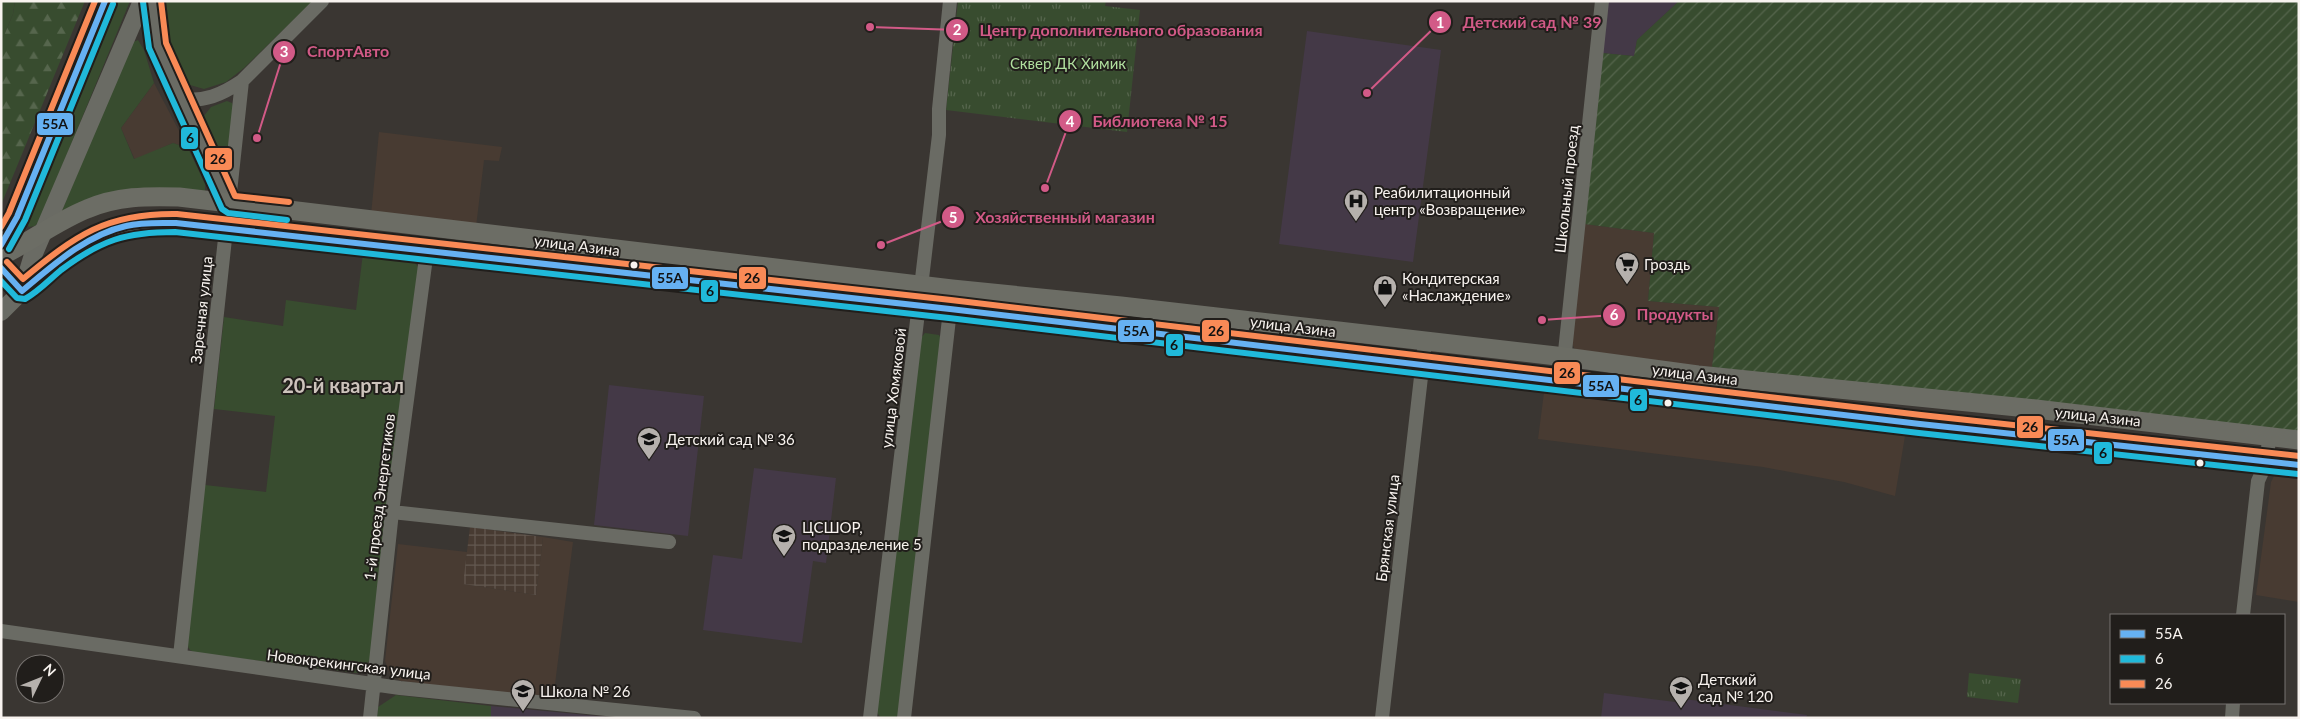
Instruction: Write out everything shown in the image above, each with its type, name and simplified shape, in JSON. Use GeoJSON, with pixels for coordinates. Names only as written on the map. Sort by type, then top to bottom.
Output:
{"type":"FeatureCollection","features":[{"type":"Feature","properties":{"kind":"main road","name":"улица Азина"},"geometry":{"type":"LineString","coordinates":[[1,256],[86,209],[114,200],[142,196],[179,197],[952,289],[1121,306],[1565,357],[1698,375],[2045,410],[2299,440]]}},
{"type":"Feature","properties":{"kind":"main road","name":"улица Азина"},"geometry":{"type":"LineString","coordinates":[[22,291],[64,256],[93,239],[120,228],[176,223],[950,309],[1423,366],[1562,380],[1920,424],[2299,465]]}},
{"type":"Feature","properties":{"kind":"main road"},"geometry":{"type":"LineString","coordinates":[[1,268],[22,291]]}},
{"type":"Feature","properties":{"kind":"street"},"geometry":{"type":"LineString","coordinates":[[1,245],[17,217],[105,1]]}},
{"type":"Feature","properties":{"kind":"street"},"geometry":{"type":"LineString","coordinates":[[22,291],[32,258],[142,1]]}},
{"type":"Feature","properties":{"kind":"street"},"geometry":{"type":"LineString","coordinates":[[152,1],[157,45],[229,204]]}},
{"type":"Feature","properties":{"kind":"street"},"geometry":{"type":"LineString","coordinates":[[180,99],[208,99],[225,92],[242,80],[322,1]]}},
{"type":"Feature","properties":{"kind":"street","name":"улица Хомяковой"},"geometry":{"type":"LineString","coordinates":[[870,718],[939,135],[939,109],[950,1]]}},
{"type":"Feature","properties":{"kind":"street","name":"Школьный проезд"},"geometry":{"type":"LineString","coordinates":[[1562,380],[1602,1]]}},
{"type":"Feature","properties":{"kind":"street","name":"Заречная улица"},"geometry":{"type":"LineString","coordinates":[[180,656],[242,80]]}},
{"type":"Feature","properties":{"kind":"street","name":"1-й проезд Энергетиков"},"geometry":{"type":"LineString","coordinates":[[370,718],[392,512],[427,250]]}},
{"type":"Feature","properties":{"kind":"street"},"geometry":{"type":"LineString","coordinates":[[904,718],[952,289]]}},
{"type":"Feature","properties":{"kind":"street","name":"улица Азина"},"geometry":{"type":"LineString","coordinates":[[1,312],[22,291]]}},
{"type":"Feature","properties":{"kind":"street","name":"Брянская улица"},"geometry":{"type":"LineString","coordinates":[[1382,718],[1425,342]]}},
{"type":"Feature","properties":{"kind":"street"},"geometry":{"type":"LineString","coordinates":[[2243,614],[2258,481],[2266,461],[2269,437]]}},
{"type":"Feature","properties":{"kind":"street"},"geometry":{"type":"LineString","coordinates":[[392,512],[669,542]]}},
{"type":"Feature","properties":{"kind":"street","name":"Новокрекингская улица"},"geometry":{"type":"LineString","coordinates":[[1,631],[180,656],[236,666],[312,674],[374,684],[694,718]]}},
{"type":"Feature","properties":{"kind":"street"},"geometry":{"type":"LineString","coordinates":[[2232,718],[2233,704]]}},
{"type":"Feature","properties":{"kind":"shaded area"},"geometry":{"type":"Polygon","coordinates":[[[1608,1],[1679,1],[1637,40],[1634,56],[1602,53],[1608,1]]]}},
{"type":"Feature","properties":{"kind":"shaded area"},"geometry":{"type":"Polygon","coordinates":[[[1307,31],[1441,50],[1413,262],[1279,244],[1307,31]]]}},
{"type":"Feature","properties":{"kind":"shaded area"},"geometry":{"type":"Polygon","coordinates":[[[154,83],[188,148],[173,143],[135,160],[121,128],[154,83]]]}},
{"type":"Feature","properties":{"kind":"shaded area"},"geometry":{"type":"Polygon","coordinates":[[[379,132],[502,147],[499,161],[484,160],[476,227],[371,215],[379,132]]]}},
{"type":"Feature","properties":{"kind":"shaded area"},"geometry":{"type":"Polygon","coordinates":[[[1584,224],[1654,233],[1648,301],[1719,307],[1712,367],[1581,353],[1574,348],[1571,341],[1584,224]]]}},
{"type":"Feature","properties":{"kind":"shaded area","name":"Детский сад № 36"},"geometry":{"type":"Polygon","coordinates":[[[609,385],[704,396],[688,536],[594,525],[609,385]]]}},
{"type":"Feature","properties":{"kind":"shaded area"},"geometry":{"type":"Polygon","coordinates":[[[1545,385],[1906,430],[1895,496],[1844,482],[1763,467],[1538,439],[1545,385]]]}},
{"type":"Feature","properties":{"kind":"shaded area","name":"ЦСШОР, подразделение 5"},"geometry":{"type":"Polygon","coordinates":[[[754,468],[836,478],[826,563],[813,561],[802,643],[703,630],[713,555],[742,559],[754,468]]]}},
{"type":"Feature","properties":{"kind":"shaded area"},"geometry":{"type":"Polygon","coordinates":[[[2283,470],[2299,472],[2299,602],[2256,595],[2271,482],[2275,474],[2283,470]]]}},
{"type":"Feature","properties":{"kind":"shaded area"},"geometry":{"type":"Polygon","coordinates":[[[470,527],[543,537],[536,595],[463,584],[470,527]]]}},
{"type":"Feature","properties":{"kind":"shaded area"},"geometry":{"type":"Polygon","coordinates":[[[543,537],[573,542],[553,700],[401,681],[390,674],[385,661],[398,544],[467,552],[464,584],[536,595],[543,537]]]}},
{"type":"Feature","properties":{"kind":"shaded area","name":"Детский сад № 120"},"geometry":{"type":"Polygon","coordinates":[[[1604,693],[1683,703],[1684,699],[1807,715],[1806,718],[1601,718],[1604,693]]]}},
{"type":"Feature","properties":{"kind":"shaded area","name":"Школа № 26"},"geometry":{"type":"Polygon","coordinates":[[[491,706],[618,718],[491,718],[491,706]]]}},
{"type":"Feature","properties":{"kind":"green space"},"geometry":{"type":"Polygon","coordinates":[[[1,1],[15,1],[13,14],[1,43],[1,1]]]}},
{"type":"Feature","properties":{"kind":"green space"},"geometry":{"type":"Polygon","coordinates":[[[15,1],[85,1],[1,205],[1,43],[13,14],[15,1]]]}},
{"type":"Feature","properties":{"kind":"green space"},"geometry":{"type":"Polygon","coordinates":[[[114,1],[130,1],[40,220],[35,226],[29,227],[26,222],[29,208],[114,1]]]}},
{"type":"Feature","properties":{"kind":"green space"},"geometry":{"type":"Polygon","coordinates":[[[165,1],[313,1],[244,68],[226,82],[204,89],[190,85],[180,77],[170,53],[165,1]]]}},
{"type":"Feature","properties":{"kind":"green space","name":"Сквер ДК Химик"},"geometry":{"type":"Polygon","coordinates":[[[958,1],[1106,1],[1105,6],[1140,10],[1127,132],[946,110],[958,1]]]}},
{"type":"Feature","properties":{"kind":"green space"},"geometry":{"type":"Polygon","coordinates":[[[1679,1],[2299,1],[2299,434],[1712,367],[1719,307],[1648,301],[1654,233],[1584,224],[1602,53],[1634,56],[1637,40],[1679,1]]]}},
{"type":"Feature","properties":{"kind":"green space"},"geometry":{"type":"Polygon","coordinates":[[[138,40],[144,50],[154,83],[121,128],[134,159],[173,143],[188,148],[205,184],[205,191],[61,213],[131,43],[138,40]]]}},
{"type":"Feature","properties":{"kind":"green space"},"geometry":{"type":"Polygon","coordinates":[[[227,101],[232,103],[234,108],[226,175],[199,122],[211,107],[227,101]]]}},
{"type":"Feature","properties":{"kind":"green space"},"geometry":{"type":"Polygon","coordinates":[[[363,253],[411,258],[419,268],[371,659],[358,673],[196,653],[190,650],[184,640],[205,485],[266,492],[275,416],[214,409],[224,317],[283,326],[286,300],[356,310],[363,253]]]}},
{"type":"Feature","properties":{"kind":"green space"},"geometry":{"type":"Polygon","coordinates":[[[925,333],[939,335],[942,340],[898,715],[895,718],[880,717],[876,711],[921,338],[925,333]]]}},
{"type":"Feature","properties":{"kind":"green space"},"geometry":{"type":"Polygon","coordinates":[[[1969,673],[2021,679],[2018,703],[1967,697],[1969,673]]]}},
{"type":"Feature","properties":{"kind":"green space"},"geometry":{"type":"Polygon","coordinates":[[[396,695],[491,706],[491,718],[377,718],[378,707],[396,695]]]}},
{"type":"Feature","properties":{"kind":"transit line","name":"26"},"geometry":{"type":"LineString","coordinates":[[1,227],[9,213],[95,1]]}},
{"type":"Feature","properties":{"kind":"transit line","name":"55А"},"geometry":{"type":"LineString","coordinates":[[1,245],[17,217],[105,1]]}},
{"type":"Feature","properties":{"kind":"transit line","name":"26"},"geometry":{"type":"LineString","coordinates":[[161,1],[166,43],[235,196],[289,202]]}},
{"type":"Feature","properties":{"kind":"transit line","name":"6"},"geometry":{"type":"LineString","coordinates":[[143,2],[149,48],[222,209],[228,213],[287,220]]}},
{"type":"Feature","properties":{"kind":"transit line","name":"6"},"geometry":{"type":"LineString","coordinates":[[9,249],[25,220],[113,4]]}},
{"type":"Feature","properties":{"kind":"transit line","name":"26"},"geometry":{"type":"LineString","coordinates":[[7,262],[23,279],[59,250],[93,230],[130,218],[177,214],[951,300],[1921,415],[2299,456]]}},
{"type":"Feature","properties":{"kind":"transit line","name":"55А"},"geometry":{"type":"LineString","coordinates":[[1,268],[22,291],[70,252],[97,236],[111,230],[132,225],[176,223],[950,309],[1920,424],[2299,465]]}},
{"type":"Feature","properties":{"kind":"transit line","name":"6"},"geometry":{"type":"LineString","coordinates":[[1,281],[17,298],[25,299],[75,260],[102,245],[128,236],[175,232],[949,318],[1919,433],[2298,474]]}},
{"type":"Feature","properties":{"kind":"place","name":"Центр дополнительного образования"},"geometry":{"type":"Point","coordinates":[870,27]}},
{"type":"Feature","properties":{"kind":"place","name":"Детский сад № 39"},"geometry":{"type":"Point","coordinates":[1367,93]}},
{"type":"Feature","properties":{"kind":"place","name":"СпортАвто"},"geometry":{"type":"Point","coordinates":[257,138]}},
{"type":"Feature","properties":{"kind":"place","name":"Библиотека № 15"},"geometry":{"type":"Point","coordinates":[1045,188]}},
{"type":"Feature","properties":{"kind":"place","name":"Реабилитационный центр «Возвращение»"},"geometry":{"type":"Point","coordinates":[1356,222]}},
{"type":"Feature","properties":{"kind":"place","name":"Хозяйственный магазин"},"geometry":{"type":"Point","coordinates":[881,245]}},
{"type":"Feature","properties":{"kind":"place","name":"Гроздь"},"geometry":{"type":"Point","coordinates":[1627,285]}},
{"type":"Feature","properties":{"kind":"place","name":"Кондитерская «Наслаждение»"},"geometry":{"type":"Point","coordinates":[1385,308]}},
{"type":"Feature","properties":{"kind":"place","name":"Продукты"},"geometry":{"type":"Point","coordinates":[1542,320]}},
{"type":"Feature","properties":{"kind":"place","name":"Детский сад № 36"},"geometry":{"type":"Point","coordinates":[649,460]}},
{"type":"Feature","properties":{"kind":"place","name":"ЦСШОР, подразделение 5"},"geometry":{"type":"Point","coordinates":[784,557]}},
{"type":"Feature","properties":{"kind":"place","name":"Детский сад № 120"},"geometry":{"type":"Point","coordinates":[1681,709]}},
{"type":"Feature","properties":{"kind":"place","name":"Школа № 26"},"geometry":{"type":"Point","coordinates":[523,712]}},
{"type":"Feature","properties":{"kind":"district","name":"20-й квартал"},"geometry":{"type":"Point","coordinates":[343,385]}}]}
